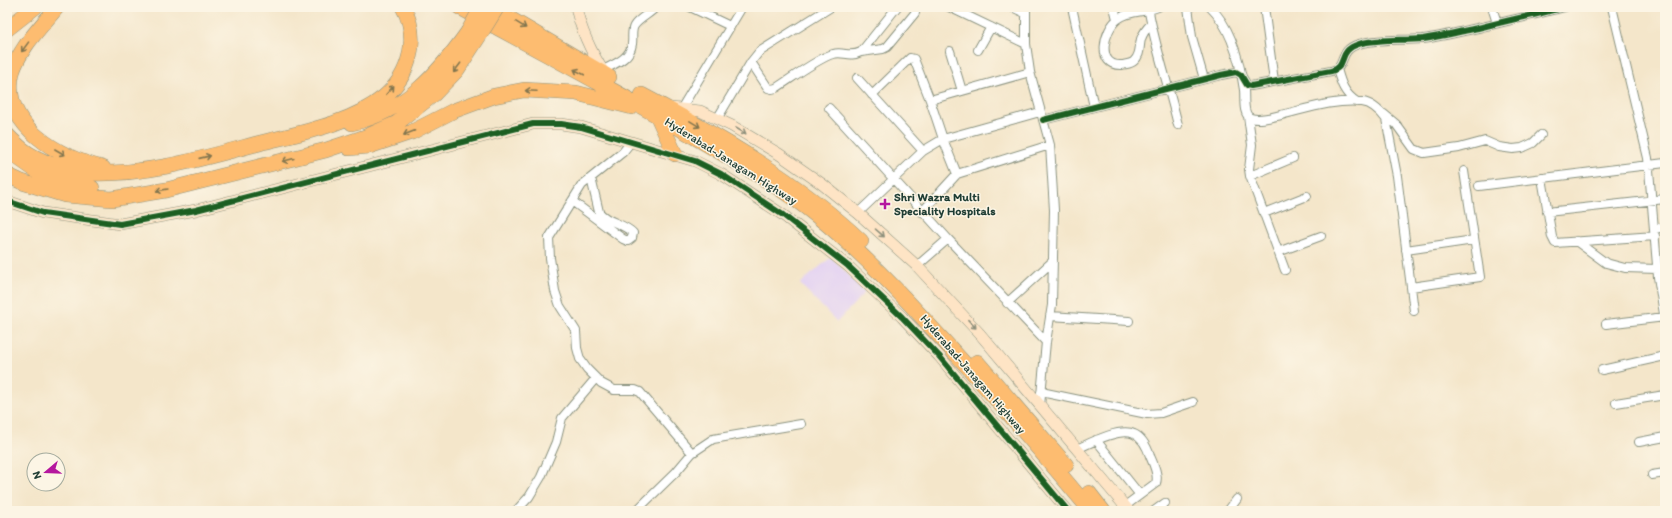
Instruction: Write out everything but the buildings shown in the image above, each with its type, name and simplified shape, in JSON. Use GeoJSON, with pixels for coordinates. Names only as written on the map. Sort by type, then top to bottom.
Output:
{"type":"FeatureCollection","features":[{"type":"Feature","properties":{"kind":"highway"},"geometry":{"type":"LineString","coordinates":[[7,29],[35,7]]}},
{"type":"Feature","properties":{"kind":"highway"},"geometry":{"type":"LineString","coordinates":[[320,128],[358,113],[384,97],[401,78],[409,64],[412,48],[411,31],[407,14],[403,7]]}},
{"type":"Feature","properties":{"kind":"highway","name":"Hyderabad-Janagam Highway"},"geometry":{"type":"LineString","coordinates":[[459,7],[658,111],[740,151],[801,190],[845,225],[902,281],[1035,428],[1103,511]]}},
{"type":"Feature","properties":{"kind":"highway"},"geometry":{"type":"LineString","coordinates":[[7,174],[22,182],[65,195],[112,199],[174,188],[326,150],[365,137],[397,123],[434,94],[457,70],[474,34],[482,7]]}},
{"type":"Feature","properties":{"kind":"highway","name":"Hyderabad-Janagam Highway"},"geometry":{"type":"LineString","coordinates":[[486,7],[512,20],[604,73],[658,111],[781,189],[816,215],[855,248],[891,283],[960,358],[1092,511]]}},
{"type":"Feature","properties":{"kind":"highway"},"geometry":{"type":"LineString","coordinates":[[7,135],[23,150],[55,166],[86,173],[126,173],[163,167],[320,128],[365,120],[392,108],[422,88],[474,34],[497,7]]}},
{"type":"Feature","properties":{"kind":"highway"},"geometry":{"type":"LineString","coordinates":[[53,12],[22,51],[12,73],[10,97],[19,119],[38,139],[65,155],[97,166],[126,173]]}},
{"type":"Feature","properties":{"kind":"highway"},"geometry":{"type":"LineString","coordinates":[[326,150],[370,146],[412,132],[453,111],[494,96],[524,90],[576,93],[658,111],[675,154]]}},
{"type":"Feature","properties":{"kind":"highway"},"geometry":{"type":"LineString","coordinates":[[7,150],[37,171],[68,183],[111,191],[128,196]]}},
{"type":"Feature","properties":{"kind":"street"},"geometry":{"type":"LineString","coordinates":[[576,7],[580,26],[592,54],[604,73],[627,56],[632,44],[634,26],[656,7]]}},
{"type":"Feature","properties":{"kind":"street"},"geometry":{"type":"LineString","coordinates":[[690,7],[730,26]]}},
{"type":"Feature","properties":{"kind":"street"},"geometry":{"type":"LineString","coordinates":[[681,109],[742,7]]}},
{"type":"Feature","properties":{"kind":"street"},"geometry":{"type":"LineString","coordinates":[[717,119],[751,62],[759,52],[831,7]]}},
{"type":"Feature","properties":{"kind":"street"},"geometry":{"type":"LineString","coordinates":[[861,52],[897,7]]}},
{"type":"Feature","properties":{"kind":"street"},"geometry":{"type":"LineString","coordinates":[[751,62],[768,88],[772,90],[833,54],[855,55],[861,52],[883,49],[887,47],[915,12],[916,7]]}},
{"type":"Feature","properties":{"kind":"street"},"geometry":{"type":"LineString","coordinates":[[949,7],[1026,44]]}},
{"type":"Feature","properties":{"kind":"street"},"geometry":{"type":"LineString","coordinates":[[1012,7],[1025,10],[1026,44],[1030,72],[1050,145],[1054,210],[1052,305],[1046,342],[1040,406]]}},
{"type":"Feature","properties":{"kind":"street"},"geometry":{"type":"LineString","coordinates":[[1072,7],[1094,107]]}},
{"type":"Feature","properties":{"kind":"street"},"geometry":{"type":"LineString","coordinates":[[1114,7],[1118,20]]}},
{"type":"Feature","properties":{"kind":"street"},"geometry":{"type":"LineString","coordinates":[[1151,24],[1141,39],[1138,57],[1132,62],[1117,65],[1112,63],[1106,56],[1104,49],[1109,31],[1118,20],[1134,12],[1149,12],[1158,7]]}},
{"type":"Feature","properties":{"kind":"street"},"geometry":{"type":"LineString","coordinates":[[1188,7],[1192,37],[1204,79]]}},
{"type":"Feature","properties":{"kind":"street"},"geometry":{"type":"LineString","coordinates":[[1210,7],[1220,16],[1228,31],[1241,75],[1252,145],[1248,169],[1285,270]]}},
{"type":"Feature","properties":{"kind":"street"},"geometry":{"type":"LineString","coordinates":[[1264,7],[1274,81]]}},
{"type":"Feature","properties":{"kind":"street"},"geometry":{"type":"LineString","coordinates":[[1492,7],[1497,23]]}},
{"type":"Feature","properties":{"kind":"street"},"geometry":{"type":"LineString","coordinates":[[858,213],[922,151],[943,139],[1041,116],[1094,107],[1221,74],[1236,72],[1241,75],[1247,85],[1251,86],[1337,69],[1340,66],[1345,52],[1350,48],[1361,44],[1402,39],[1422,39],[1565,7]]}},
{"type":"Feature","properties":{"kind":"street"},"geometry":{"type":"LineString","coordinates":[[1612,7],[1638,111],[1649,164],[1657,268],[1665,320]]}},
{"type":"Feature","properties":{"kind":"street"},"geometry":{"type":"LineString","coordinates":[[1149,12],[1178,125]]}},
{"type":"Feature","properties":{"kind":"street"},"geometry":{"type":"LineString","coordinates":[[978,50],[991,27]]}},
{"type":"Feature","properties":{"kind":"street"},"geometry":{"type":"LineString","coordinates":[[950,51],[962,91]]}},
{"type":"Feature","properties":{"kind":"street"},"geometry":{"type":"LineString","coordinates":[[872,95],[910,58],[914,59],[957,174]]}},
{"type":"Feature","properties":{"kind":"street"},"geometry":{"type":"LineString","coordinates":[[1337,69],[1345,91],[1349,97],[1357,102]]}},
{"type":"Feature","properties":{"kind":"street"},"geometry":{"type":"LineString","coordinates":[[930,100],[1030,72]]}},
{"type":"Feature","properties":{"kind":"street"},"geometry":{"type":"LineString","coordinates":[[857,78],[922,151]]}},
{"type":"Feature","properties":{"kind":"street"},"geometry":{"type":"LineString","coordinates":[[1248,116],[1252,118],[1265,118],[1335,103],[1357,102],[1371,105],[1381,112],[1396,124],[1414,149],[1424,153],[1459,148],[1485,141],[1499,147],[1513,149],[1522,148],[1533,143],[1541,135]]}},
{"type":"Feature","properties":{"kind":"street"},"geometry":{"type":"LineString","coordinates":[[829,108],[922,212],[1046,342]]}},
{"type":"Feature","properties":{"kind":"street"},"geometry":{"type":"LineString","coordinates":[[658,111],[681,109],[700,111],[732,126],[779,154],[822,184],[858,213],[917,266],[980,334],[1127,509],[1140,495],[1156,483],[1157,480],[1146,445],[1140,438],[1130,432],[1111,434],[1077,449]]}},
{"type":"Feature","properties":{"kind":"street"},"geometry":{"type":"LineString","coordinates":[[1381,112],[1386,119],[1397,176],[1414,311]]}},
{"type":"Feature","properties":{"kind":"street"},"geometry":{"type":"LineString","coordinates":[[7,201],[43,213],[120,224],[196,210],[533,124],[561,124],[581,127],[675,154],[695,161],[721,174],[752,194],[783,215],[848,266],[902,317],[939,356],[1068,511]]}},
{"type":"Feature","properties":{"kind":"street"},"geometry":{"type":"LineString","coordinates":[[631,142],[623,152],[582,185],[549,238],[550,258],[555,292],[560,306],[576,331],[580,359],[587,369],[601,383],[614,390],[635,390],[640,392],[692,453]]}},
{"type":"Feature","properties":{"kind":"street"},"geometry":{"type":"LineString","coordinates":[[922,212],[957,174],[1050,145]]}},
{"type":"Feature","properties":{"kind":"street"},"geometry":{"type":"LineString","coordinates":[[1250,176],[1293,158]]}},
{"type":"Feature","properties":{"kind":"street"},"geometry":{"type":"LineString","coordinates":[[1479,186],[1665,163]]}},
{"type":"Feature","properties":{"kind":"street"},"geometry":{"type":"LineString","coordinates":[[1411,287],[1480,277],[1464,171]]}},
{"type":"Feature","properties":{"kind":"street"},"geometry":{"type":"LineString","coordinates":[[572,201],[623,239],[628,241],[632,238],[633,233],[629,228],[602,216],[599,212],[591,178]]}},
{"type":"Feature","properties":{"kind":"street"},"geometry":{"type":"LineString","coordinates":[[1542,178],[1547,212],[1552,237],[1555,243],[1654,233],[1665,227]]}},
{"type":"Feature","properties":{"kind":"street"},"geometry":{"type":"LineString","coordinates":[[1264,213],[1307,196]]}},
{"type":"Feature","properties":{"kind":"street"},"geometry":{"type":"LineString","coordinates":[[1547,212],[1665,199]]}},
{"type":"Feature","properties":{"kind":"street"},"geometry":{"type":"LineString","coordinates":[[1278,252],[1321,236]]}},
{"type":"Feature","properties":{"kind":"street"},"geometry":{"type":"LineString","coordinates":[[917,266],[948,239]]}},
{"type":"Feature","properties":{"kind":"street"},"geometry":{"type":"LineString","coordinates":[[1406,250],[1474,240]]}},
{"type":"Feature","properties":{"kind":"street"},"geometry":{"type":"LineString","coordinates":[[1576,241],[1606,263],[1625,268],[1657,268]]}},
{"type":"Feature","properties":{"kind":"street"},"geometry":{"type":"LineString","coordinates":[[1008,303],[1053,261]]}},
{"type":"Feature","properties":{"kind":"street"},"geometry":{"type":"LineString","coordinates":[[1050,316],[1129,321]]}},
{"type":"Feature","properties":{"kind":"street"},"geometry":{"type":"LineString","coordinates":[[1606,324],[1665,317]]}},
{"type":"Feature","properties":{"kind":"street"},"geometry":{"type":"LineString","coordinates":[[1602,370],[1665,356]]}},
{"type":"Feature","properties":{"kind":"street"},"geometry":{"type":"LineString","coordinates":[[516,511],[530,498],[541,477],[556,442],[562,418],[596,378]]}},
{"type":"Feature","properties":{"kind":"street"},"geometry":{"type":"LineString","coordinates":[[1041,392],[1147,414],[1161,413],[1193,402]]}},
{"type":"Feature","properties":{"kind":"street"},"geometry":{"type":"LineString","coordinates":[[1616,403],[1665,395]]}},
{"type":"Feature","properties":{"kind":"street"},"geometry":{"type":"LineString","coordinates":[[636,511],[676,472],[692,453],[713,439],[801,424]]}},
{"type":"Feature","properties":{"kind":"street"},"geometry":{"type":"LineString","coordinates":[[1639,442],[1665,437]]}},
{"type":"Feature","properties":{"kind":"street"},"geometry":{"type":"LineString","coordinates":[[1096,440],[1140,495]]}},
{"type":"Feature","properties":{"kind":"street"},"geometry":{"type":"LineString","coordinates":[[1652,475],[1665,473]]}},
{"type":"Feature","properties":{"kind":"street"},"geometry":{"type":"LineString","coordinates":[[1228,511],[1237,499]]}},
{"type":"Feature","properties":{"kind":"street"},"geometry":{"type":"LineString","coordinates":[[1154,511],[1165,503]]}},
{"type":"Feature","properties":{"kind":"shaded area"},"geometry":{"type":"Polygon","coordinates":[[[831,257],[865,292],[837,322],[800,284],[831,257]]]}},
{"type":"Feature","properties":{"kind":"cycle path"},"geometry":{"type":"LineString","coordinates":[[1043,120],[1236,72],[1241,75],[1247,85],[1251,86],[1331,71],[1340,66],[1347,50],[1359,44],[1375,41],[1430,38],[1565,7]]}},
{"type":"Feature","properties":{"kind":"cycle path"},"geometry":{"type":"LineString","coordinates":[[7,201],[43,213],[120,224],[196,210],[533,124],[561,124],[581,127],[695,161],[721,174],[783,215],[848,266],[902,317],[939,356],[1068,511]]}},
{"type":"Feature","properties":{"kind":"place","name":"Shri Wazra Multi Speciality Hospitals"},"geometry":{"type":"Point","coordinates":[885,204]}}]}
